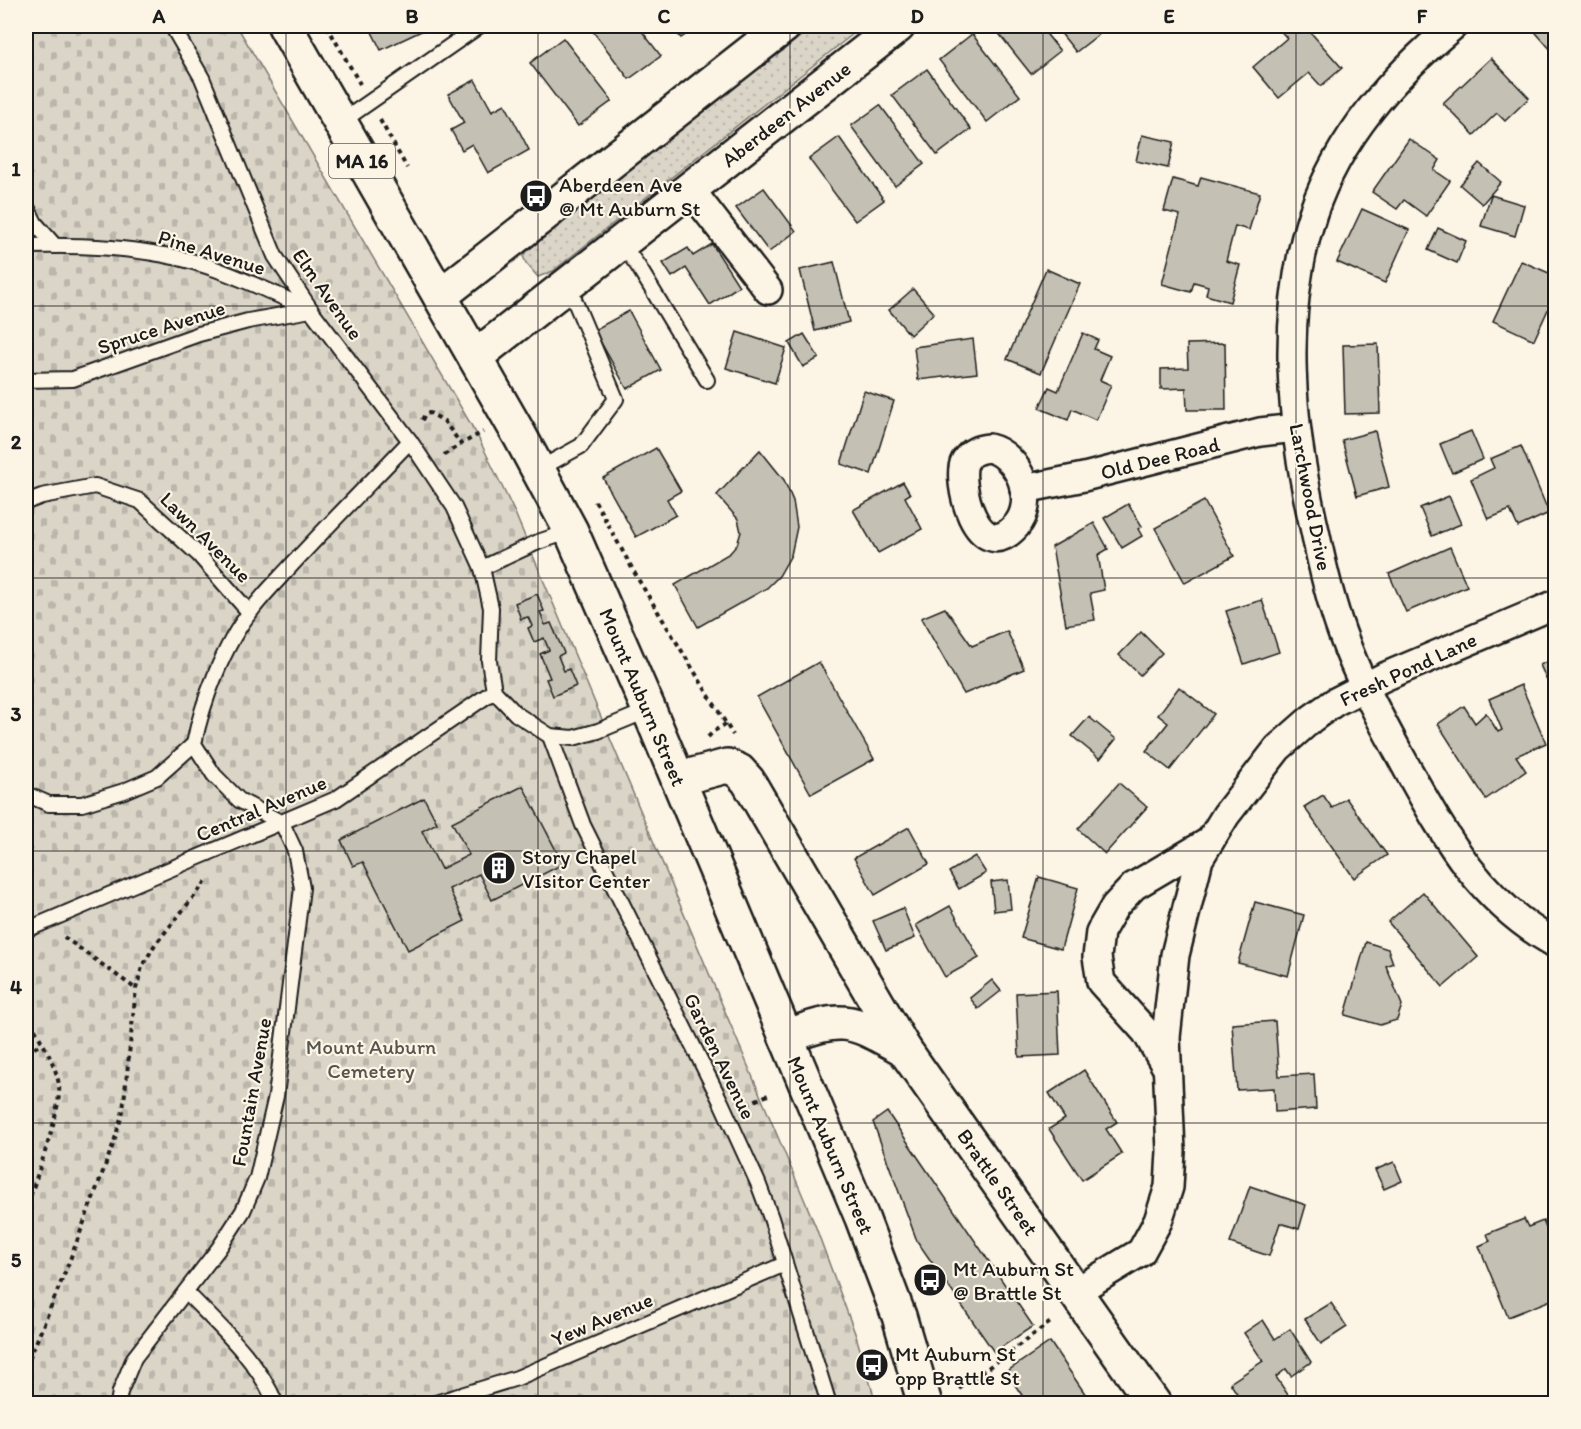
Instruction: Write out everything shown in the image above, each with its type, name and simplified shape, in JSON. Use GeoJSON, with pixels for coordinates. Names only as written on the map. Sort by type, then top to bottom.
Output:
{"type":"FeatureCollection","features":[{"type":"Feature","properties":{"kind":"main road","name":"Mount Auburn Street"},"geometry":{"type":"LineString","coordinates":[[285,26],[539,469],[571,531],[649,710],[882,1267],[925,1404]]}},
{"type":"Feature","properties":{"kind":"main road"},"geometry":{"type":"LineString","coordinates":[[440,296],[783,26]]}},
{"type":"Feature","properties":{"kind":"main road","name":"Aberdeen Avenue"},"geometry":{"type":"LineString","coordinates":[[475,357],[898,26]]}},
{"type":"Feature","properties":{"kind":"main road","name":"Brattle Street"},"geometry":{"type":"LineString","coordinates":[[678,779],[727,766],[743,775],[904,1049],[1154,1404]]}},
{"type":"Feature","properties":{"kind":"main road","name":"Brattle Street"},"geometry":{"type":"LineString","coordinates":[[786,1036],[823,1023],[846,1022],[860,1026],[904,1049]]}},
{"type":"Feature","properties":{"kind":"street","name":"Larchwood Drive"},"geometry":{"type":"LineString","coordinates":[[1453,26],[1397,78],[1367,111],[1341,153],[1319,197],[1302,260],[1293,324],[1296,428],[1307,497],[1327,583],[1342,633],[1365,686],[1456,854],[1474,877],[1510,912],[1533,931],[1556,944]]}},
{"type":"Feature","properties":{"kind":"street"},"geometry":{"type":"LineString","coordinates":[[690,189],[768,290]]}},
{"type":"Feature","properties":{"kind":"street","name":"Old Dee Road"},"geometry":{"type":"LineString","coordinates":[[1024,489],[1084,477],[1253,434],[1296,428]]}},
{"type":"Feature","properties":{"kind":"street","name":"Fresh Pond Lane"},"geometry":{"type":"LineString","coordinates":[[1075,1292],[1141,1252],[1158,1221],[1169,1187],[1171,1151],[1166,1037],[1175,955],[1199,859],[1237,799],[1278,748],[1311,719],[1335,702],[1365,686],[1556,604]]}},
{"type":"Feature","properties":{"kind":"street","name":"Fresh Pond Lane"},"geometry":{"type":"LineString","coordinates":[[1167,1069],[1146,1032],[1101,982],[1097,957],[1100,932],[1115,906],[1134,886],[1210,841]]}},
{"type":"Feature","properties":{"kind":"lane","name":"Elm Avenue"},"geometry":{"type":"LineString","coordinates":[[172,26],[202,78],[275,256],[310,310],[410,441],[454,507],[482,568],[491,609],[489,661],[495,691]]}},
{"type":"Feature","properties":{"kind":"lane"},"geometry":{"type":"LineString","coordinates":[[341,122],[479,26]]}},
{"type":"Feature","properties":{"kind":"lane"},"geometry":{"type":"LineString","coordinates":[[26,205],[35,223],[55,246]]}},
{"type":"Feature","properties":{"kind":"lane"},"geometry":{"type":"LineString","coordinates":[[621,243],[638,266],[706,380]]}},
{"type":"Feature","properties":{"kind":"lane","name":"Pine Avenue"},"geometry":{"type":"LineString","coordinates":[[26,246],[103,248],[165,255],[231,275],[310,310]]}},
{"type":"Feature","properties":{"kind":"lane"},"geometry":{"type":"LineString","coordinates":[[539,469],[581,446],[616,399],[568,285]]}},
{"type":"Feature","properties":{"kind":"lane","name":"Spruce Avenue"},"geometry":{"type":"LineString","coordinates":[[26,380],[73,379],[199,334],[248,321],[310,310]]}},
{"type":"Feature","properties":{"kind":"lane","name":"Lawn Avenue"},"geometry":{"type":"LineString","coordinates":[[194,744],[198,722],[213,682],[249,612],[410,441]]}},
{"type":"Feature","properties":{"kind":"lane","name":"Lawn Avenue"},"geometry":{"type":"LineString","coordinates":[[26,502],[42,496],[95,486],[140,501],[198,554],[249,612]]}},
{"type":"Feature","properties":{"kind":"lane"},"geometry":{"type":"LineString","coordinates":[[482,568],[538,542],[571,531]]}},
{"type":"Feature","properties":{"kind":"lane"},"geometry":{"type":"LineString","coordinates":[[495,691],[516,714],[550,736],[573,738],[598,731],[649,710]]}},
{"type":"Feature","properties":{"kind":"lane","name":"Central Avenue"},"geometry":{"type":"LineString","coordinates":[[26,930],[336,799],[495,691]]}},
{"type":"Feature","properties":{"kind":"lane","name":"Garden Avenue"},"geometry":{"type":"LineString","coordinates":[[550,736],[583,825],[721,1102],[758,1183],[830,1404]]}},
{"type":"Feature","properties":{"kind":"lane"},"geometry":{"type":"LineString","coordinates":[[26,794],[50,804],[82,804],[124,791],[157,777],[194,744],[214,775],[239,800],[282,823]]}},
{"type":"Feature","properties":{"kind":"lane","name":"Fountain Avenue"},"geometry":{"type":"LineString","coordinates":[[118,1404],[120,1392],[134,1358],[219,1248],[243,1211],[257,1178],[276,1096],[302,888],[295,850],[282,823]]}},
{"type":"Feature","properties":{"kind":"lane","name":"Yew Avenue"},"geometry":{"type":"LineString","coordinates":[[432,1404],[517,1378],[785,1264]]}},
{"type":"Feature","properties":{"kind":"lane"},"geometry":{"type":"LineString","coordinates":[[186,1292],[241,1348],[265,1381],[276,1404]]}},
{"type":"Feature","properties":{"kind":"path"},"geometry":{"type":"LineString","coordinates":[[425,425],[422,419],[425,414],[430,413],[444,421],[460,444]]}},
{"type":"Feature","properties":{"kind":"path"},"geometry":{"type":"LineString","coordinates":[[426,466],[483,431]]}},
{"type":"Feature","properties":{"kind":"path"},"geometry":{"type":"LineString","coordinates":[[438,447],[444,454]]}},
{"type":"Feature","properties":{"kind":"path","name":"Mount Auburn Street"},"geometry":{"type":"LineString","coordinates":[[593,499],[638,579],[726,724]]}},
{"type":"Feature","properties":{"kind":"path"},"geometry":{"type":"LineString","coordinates":[[26,1367],[68,1265],[114,1142],[123,1111],[136,989],[142,967],[154,946],[238,841]]}},
{"type":"Feature","properties":{"kind":"path"},"geometry":{"type":"LineString","coordinates":[[44,922],[136,989]]}},
{"type":"Feature","properties":{"kind":"path"},"geometry":{"type":"LineString","coordinates":[[26,1014],[54,1068],[59,1087],[58,1106],[26,1210]]}},
{"type":"Feature","properties":{"kind":"path"},"geometry":{"type":"LineString","coordinates":[[26,1053],[42,1044]]}},
{"type":"Feature","properties":{"kind":"path"},"geometry":{"type":"LineString","coordinates":[[959,1389],[1052,1321]]}},
{"type":"Feature","properties":{"kind":"green space","name":"Mount Auburn Cemetery"},"geometry":{"type":"Polygon","coordinates":[[[26,26],[237,26],[476,433],[515,513],[815,1225],[856,1336],[876,1403],[26,1403],[26,26]]]}},
{"type":"Feature","properties":{"kind":"green space"},"geometry":{"type":"Polygon","coordinates":[[[814,26],[863,26],[553,271],[538,277],[523,256],[529,249],[814,26]]]}},
{"type":"Feature","properties":{"kind":"building"},"geometry":{"type":"Polygon","coordinates":[[[369,26],[432,26],[381,50],[369,26]]]}},
{"type":"Feature","properties":{"kind":"building"},"geometry":{"type":"Polygon","coordinates":[[[589,26],[638,26],[661,56],[629,79],[589,26]]]}},
{"type":"Feature","properties":{"kind":"building"},"geometry":{"type":"Polygon","coordinates":[[[671,26],[698,26],[681,38],[671,26]]]}},
{"type":"Feature","properties":{"kind":"building"},"geometry":{"type":"Polygon","coordinates":[[[993,26],[1040,26],[1060,51],[1031,74],[993,26]]]}},
{"type":"Feature","properties":{"kind":"building"},"geometry":{"type":"Polygon","coordinates":[[[1055,26],[1099,26],[1103,31],[1076,52],[1055,26]]]}},
{"type":"Feature","properties":{"kind":"building"},"geometry":{"type":"Polygon","coordinates":[[[1276,26],[1305,26],[1342,68],[1321,86],[1309,73],[1279,98],[1253,67],[1287,38],[1276,26]]]}},
{"type":"Feature","properties":{"kind":"building"},"geometry":{"type":"Polygon","coordinates":[[[1530,26],[1556,26],[1556,48],[1552,51],[1530,26]]]}},
{"type":"Feature","properties":{"kind":"building"},"geometry":{"type":"Polygon","coordinates":[[[972,34],[1020,96],[987,122],[939,60],[972,34]]]}},
{"type":"Feature","properties":{"kind":"building"},"geometry":{"type":"Polygon","coordinates":[[[563,38],[612,101],[578,126],[530,63],[563,38]]]}},
{"type":"Feature","properties":{"kind":"building"},"geometry":{"type":"Polygon","coordinates":[[[1491,58],[1529,98],[1505,121],[1497,113],[1474,135],[1443,103],[1491,58]]]}},
{"type":"Feature","properties":{"kind":"building"},"geometry":{"type":"Polygon","coordinates":[[[927,69],[971,129],[937,155],[892,95],[927,69]]]}},
{"type":"Feature","properties":{"kind":"building"},"geometry":{"type":"Polygon","coordinates":[[[475,80],[492,111],[505,104],[529,150],[488,173],[472,144],[462,150],[451,130],[464,123],[448,94],[475,80]]]}},
{"type":"Feature","properties":{"kind":"building"},"geometry":{"type":"Polygon","coordinates":[[[880,105],[924,164],[895,186],[851,126],[880,105]]]}},
{"type":"Feature","properties":{"kind":"building"},"geometry":{"type":"Polygon","coordinates":[[[1142,135],[1174,142],[1168,168],[1136,161],[1142,135]]]}},
{"type":"Feature","properties":{"kind":"building"},"geometry":{"type":"Polygon","coordinates":[[[839,137],[884,200],[855,221],[809,159],[839,137]]]}},
{"type":"Feature","properties":{"kind":"building"},"geometry":{"type":"Polygon","coordinates":[[[1409,139],[1440,160],[1434,170],[1450,181],[1426,216],[1404,200],[1397,209],[1372,192],[1409,139]]]}},
{"type":"Feature","properties":{"kind":"building"},"geometry":{"type":"Polygon","coordinates":[[[1479,163],[1501,182],[1482,204],[1460,185],[1479,163]]]}},
{"type":"Feature","properties":{"kind":"building"},"geometry":{"type":"Polygon","coordinates":[[[1201,177],[1260,193],[1249,230],[1235,226],[1226,261],[1240,265],[1230,302],[1206,295],[1208,286],[1194,282],[1191,292],[1162,284],[1180,215],[1164,211],[1173,179],[1198,186],[1201,177]]]}},
{"type":"Feature","properties":{"kind":"building"},"geometry":{"type":"Polygon","coordinates":[[[764,188],[796,231],[769,252],[736,208],[764,188]]]}},
{"type":"Feature","properties":{"kind":"building"},"geometry":{"type":"Polygon","coordinates":[[[1491,195],[1524,205],[1515,236],[1481,226],[1491,195]]]}},
{"type":"Feature","properties":{"kind":"building"},"geometry":{"type":"Polygon","coordinates":[[[1362,209],[1409,230],[1385,283],[1337,262],[1362,209]]]}},
{"type":"Feature","properties":{"kind":"building"},"geometry":{"type":"Polygon","coordinates":[[[1438,228],[1466,241],[1457,263],[1428,250],[1438,228]]]}},
{"type":"Feature","properties":{"kind":"building"},"geometry":{"type":"Polygon","coordinates":[[[712,244],[739,286],[710,305],[686,268],[672,277],[663,263],[688,248],[693,256],[712,244]]]}},
{"type":"Feature","properties":{"kind":"building"},"geometry":{"type":"Polygon","coordinates":[[[1521,261],[1556,276],[1556,292],[1534,340],[1493,321],[1521,261]]]}},
{"type":"Feature","properties":{"kind":"building"},"geometry":{"type":"Polygon","coordinates":[[[834,262],[849,322],[815,331],[800,270],[834,262]]]}},
{"type":"Feature","properties":{"kind":"building"},"geometry":{"type":"Polygon","coordinates":[[[1046,269],[1080,284],[1041,373],[1007,359],[1046,269]]]}},
{"type":"Feature","properties":{"kind":"building"},"geometry":{"type":"Polygon","coordinates":[[[913,289],[934,313],[910,335],[889,310],[913,289]]]}},
{"type":"Feature","properties":{"kind":"building"},"geometry":{"type":"Polygon","coordinates":[[[629,311],[661,370],[627,389],[594,330],[629,311]]]}},
{"type":"Feature","properties":{"kind":"building"},"geometry":{"type":"Polygon","coordinates":[[[737,332],[786,348],[775,383],[726,368],[737,332]]]}},
{"type":"Feature","properties":{"kind":"building"},"geometry":{"type":"Polygon","coordinates":[[[1083,333],[1098,340],[1094,349],[1110,356],[1100,380],[1111,385],[1096,420],[1072,409],[1068,420],[1039,408],[1049,387],[1058,391],[1083,333]]]}},
{"type":"Feature","properties":{"kind":"building"},"geometry":{"type":"Polygon","coordinates":[[[804,334],[819,358],[803,367],[789,343],[804,334]]]}},
{"type":"Feature","properties":{"kind":"building"},"geometry":{"type":"Polygon","coordinates":[[[973,339],[977,373],[918,380],[914,347],[973,339]]]}},
{"type":"Feature","properties":{"kind":"building"},"geometry":{"type":"Polygon","coordinates":[[[1225,343],[1226,410],[1187,410],[1186,388],[1161,389],[1161,369],[1188,368],[1187,344],[1225,343]]]}},
{"type":"Feature","properties":{"kind":"building"},"geometry":{"type":"Polygon","coordinates":[[[1378,344],[1380,413],[1345,414],[1343,345],[1378,344]]]}},
{"type":"Feature","properties":{"kind":"building"},"geometry":{"type":"Polygon","coordinates":[[[864,391],[894,401],[871,474],[841,464],[864,391]]]}},
{"type":"Feature","properties":{"kind":"building"},"geometry":{"type":"Polygon","coordinates":[[[1375,431],[1389,487],[1357,496],[1342,440],[1375,431]]]}},
{"type":"Feature","properties":{"kind":"building"},"geometry":{"type":"Polygon","coordinates":[[[1471,431],[1483,459],[1452,473],[1440,444],[1471,431]]]}},
{"type":"Feature","properties":{"kind":"building"},"geometry":{"type":"Polygon","coordinates":[[[1521,446],[1549,513],[1518,527],[1510,510],[1488,519],[1471,479],[1494,468],[1490,459],[1521,446]]]}},
{"type":"Feature","properties":{"kind":"building"},"geometry":{"type":"Polygon","coordinates":[[[656,448],[681,491],[667,499],[676,515],[636,537],[603,478],[656,448]]]}},
{"type":"Feature","properties":{"kind":"building"},"geometry":{"type":"Polygon","coordinates":[[[760,450],[784,480],[793,501],[797,527],[791,555],[779,576],[767,588],[698,627],[675,585],[730,553],[737,545],[741,532],[738,519],[717,495],[760,450]]]}},
{"type":"Feature","properties":{"kind":"building"},"geometry":{"type":"Polygon","coordinates":[[[903,482],[910,494],[905,497],[922,529],[878,553],[853,510],[903,482]]]}},
{"type":"Feature","properties":{"kind":"building"},"geometry":{"type":"Polygon","coordinates":[[[1449,496],[1461,524],[1432,536],[1420,508],[1449,496]]]}},
{"type":"Feature","properties":{"kind":"building"},"geometry":{"type":"Polygon","coordinates":[[[1204,501],[1234,556],[1185,583],[1155,528],[1204,501]]]}},
{"type":"Feature","properties":{"kind":"building"},"geometry":{"type":"Polygon","coordinates":[[[1128,504],[1142,526],[1138,529],[1142,536],[1122,548],[1104,518],[1128,504]]]}},
{"type":"Feature","properties":{"kind":"building"},"geometry":{"type":"Polygon","coordinates":[[[1094,523],[1108,549],[1098,555],[1104,590],[1090,593],[1095,620],[1066,625],[1052,547],[1094,523]]]}},
{"type":"Feature","properties":{"kind":"building"},"geometry":{"type":"Polygon","coordinates":[[[1450,547],[1467,586],[1406,612],[1389,574],[1450,547]]]}},
{"type":"Feature","properties":{"kind":"building"},"geometry":{"type":"Polygon","coordinates":[[[537,594],[544,611],[540,612],[545,625],[551,623],[564,653],[558,656],[564,671],[569,669],[576,686],[553,696],[546,679],[550,678],[540,654],[549,650],[544,638],[534,642],[528,628],[532,626],[528,617],[521,619],[515,603],[537,594]]]}},
{"type":"Feature","properties":{"kind":"building"},"geometry":{"type":"Polygon","coordinates":[[[1262,600],[1279,652],[1244,664],[1226,611],[1262,600]]]}},
{"type":"Feature","properties":{"kind":"building"},"geometry":{"type":"Polygon","coordinates":[[[945,608],[972,646],[1007,631],[1024,669],[964,694],[921,618],[945,608]]]}},
{"type":"Feature","properties":{"kind":"building"},"geometry":{"type":"Polygon","coordinates":[[[1141,632],[1162,653],[1140,675],[1119,655],[1141,632]]]}},
{"type":"Feature","properties":{"kind":"building"},"geometry":{"type":"Polygon","coordinates":[[[1556,657],[1556,689],[1552,691],[1540,665],[1556,657]]]}},
{"type":"Feature","properties":{"kind":"building"},"geometry":{"type":"Polygon","coordinates":[[[819,662],[874,759],[811,794],[757,697],[819,662]]]}},
{"type":"Feature","properties":{"kind":"building"},"geometry":{"type":"Polygon","coordinates":[[[1521,685],[1546,743],[1516,756],[1526,771],[1486,799],[1438,724],[1464,706],[1475,723],[1486,713],[1498,732],[1502,730],[1489,699],[1521,685]]]}},
{"type":"Feature","properties":{"kind":"building"},"geometry":{"type":"Polygon","coordinates":[[[1179,687],[1214,714],[1170,770],[1146,751],[1168,723],[1158,715],[1179,687]]]}},
{"type":"Feature","properties":{"kind":"building"},"geometry":{"type":"Polygon","coordinates":[[[1089,717],[1116,739],[1100,759],[1072,736],[1089,717]]]}},
{"type":"Feature","properties":{"kind":"building"},"geometry":{"type":"Polygon","coordinates":[[[1119,783],[1147,807],[1105,854],[1078,829],[1119,783]]]}},
{"type":"Feature","properties":{"kind":"building","name":"Story Chapel VIsitor Center"},"geometry":{"type":"Polygon","coordinates":[[[523,786],[563,864],[492,900],[479,874],[449,889],[465,921],[408,950],[363,862],[353,866],[341,840],[424,798],[437,823],[422,831],[441,869],[469,855],[452,822],[523,786]]]}},
{"type":"Feature","properties":{"kind":"building"},"geometry":{"type":"Polygon","coordinates":[[[1323,795],[1332,808],[1346,798],[1387,855],[1354,878],[1304,807],[1323,795]]]}},
{"type":"Feature","properties":{"kind":"building"},"geometry":{"type":"Polygon","coordinates":[[[909,827],[929,864],[875,895],[854,858],[909,827]]]}},
{"type":"Feature","properties":{"kind":"building"},"geometry":{"type":"Polygon","coordinates":[[[975,856],[986,873],[959,889],[949,872],[975,856]]]}},
{"type":"Feature","properties":{"kind":"building"},"geometry":{"type":"Polygon","coordinates":[[[1039,877],[1078,888],[1061,949],[1021,938],[1039,877]]]}},
{"type":"Feature","properties":{"kind":"building"},"geometry":{"type":"Polygon","coordinates":[[[1008,880],[1011,909],[994,911],[991,882],[1008,880]]]}},
{"type":"Feature","properties":{"kind":"building"},"geometry":{"type":"Polygon","coordinates":[[[1423,892],[1478,957],[1443,987],[1388,922],[1423,892]]]}},
{"type":"Feature","properties":{"kind":"building"},"geometry":{"type":"Polygon","coordinates":[[[1255,902],[1304,915],[1288,976],[1238,963],[1255,902]]]}},
{"type":"Feature","properties":{"kind":"building"},"geometry":{"type":"Polygon","coordinates":[[[950,906],[979,958],[945,977],[916,925],[950,906]]]}},
{"type":"Feature","properties":{"kind":"building"},"geometry":{"type":"Polygon","coordinates":[[[903,908],[915,938],[886,950],[873,921],[903,908]]]}},
{"type":"Feature","properties":{"kind":"building"},"geometry":{"type":"Polygon","coordinates":[[[1366,942],[1388,949],[1393,963],[1386,966],[1402,1005],[1397,1020],[1380,1025],[1345,1015],[1366,942]]]}},
{"type":"Feature","properties":{"kind":"building"},"geometry":{"type":"Polygon","coordinates":[[[992,980],[1001,991],[978,1009],[970,998],[992,980]]]}},
{"type":"Feature","properties":{"kind":"building"},"geometry":{"type":"Polygon","coordinates":[[[1057,991],[1060,1055],[1019,1057],[1016,993],[1057,991]]]}},
{"type":"Feature","properties":{"kind":"building"},"geometry":{"type":"Polygon","coordinates":[[[1275,1021],[1279,1076],[1314,1074],[1316,1109],[1275,1112],[1274,1088],[1237,1090],[1232,1024],[1275,1021]]]}},
{"type":"Feature","properties":{"kind":"building"},"geometry":{"type":"Polygon","coordinates":[[[1084,1070],[1117,1122],[1106,1129],[1122,1154],[1082,1180],[1049,1129],[1065,1119],[1049,1093],[1084,1070]]]}},
{"type":"Feature","properties":{"kind":"building"},"geometry":{"type":"Polygon","coordinates":[[[887,1112],[1033,1326],[994,1352],[917,1241],[873,1122],[887,1112]]]}},
{"type":"Feature","properties":{"kind":"building"},"geometry":{"type":"Polygon","coordinates":[[[1394,1162],[1402,1181],[1384,1189],[1375,1170],[1394,1162]]]}},
{"type":"Feature","properties":{"kind":"building"},"geometry":{"type":"Polygon","coordinates":[[[1250,1186],[1306,1205],[1299,1229],[1280,1223],[1269,1256],[1230,1243],[1250,1186]]]}},
{"type":"Feature","properties":{"kind":"building"},"geometry":{"type":"Polygon","coordinates":[[[1524,1219],[1528,1227],[1543,1221],[1556,1251],[1556,1298],[1508,1317],[1479,1246],[1490,1241],[1487,1234],[1524,1219]]]}},
{"type":"Feature","properties":{"kind":"building"},"geometry":{"type":"Polygon","coordinates":[[[1331,1303],[1347,1327],[1321,1344],[1305,1319],[1331,1303]]]}},
{"type":"Feature","properties":{"kind":"building"},"geometry":{"type":"Polygon","coordinates":[[[1263,1320],[1275,1339],[1290,1329],[1311,1362],[1291,1376],[1286,1369],[1276,1377],[1294,1404],[1244,1404],[1230,1383],[1263,1361],[1244,1333],[1263,1320]]]}},
{"type":"Feature","properties":{"kind":"building"},"geometry":{"type":"Polygon","coordinates":[[[1050,1342],[1092,1404],[1028,1404],[1006,1372],[1050,1342]]]}},
{"type":"Feature","properties":{"kind":"place","name":"Aberdeen Ave @ Mt Auburn St"},"geometry":{"type":"Point","coordinates":[536,196]}},
{"type":"Feature","properties":{"kind":"place","name":"Story Chapel VIsitor Center"},"geometry":{"type":"Point","coordinates":[499,868]}},
{"type":"Feature","properties":{"kind":"place","name":"Mt Auburn St @ Brattle St"},"geometry":{"type":"Point","coordinates":[930,1280]}},
{"type":"Feature","properties":{"kind":"place","name":"Mt Auburn St opp Brattle St"},"geometry":{"type":"Point","coordinates":[872,1365]}}]}
